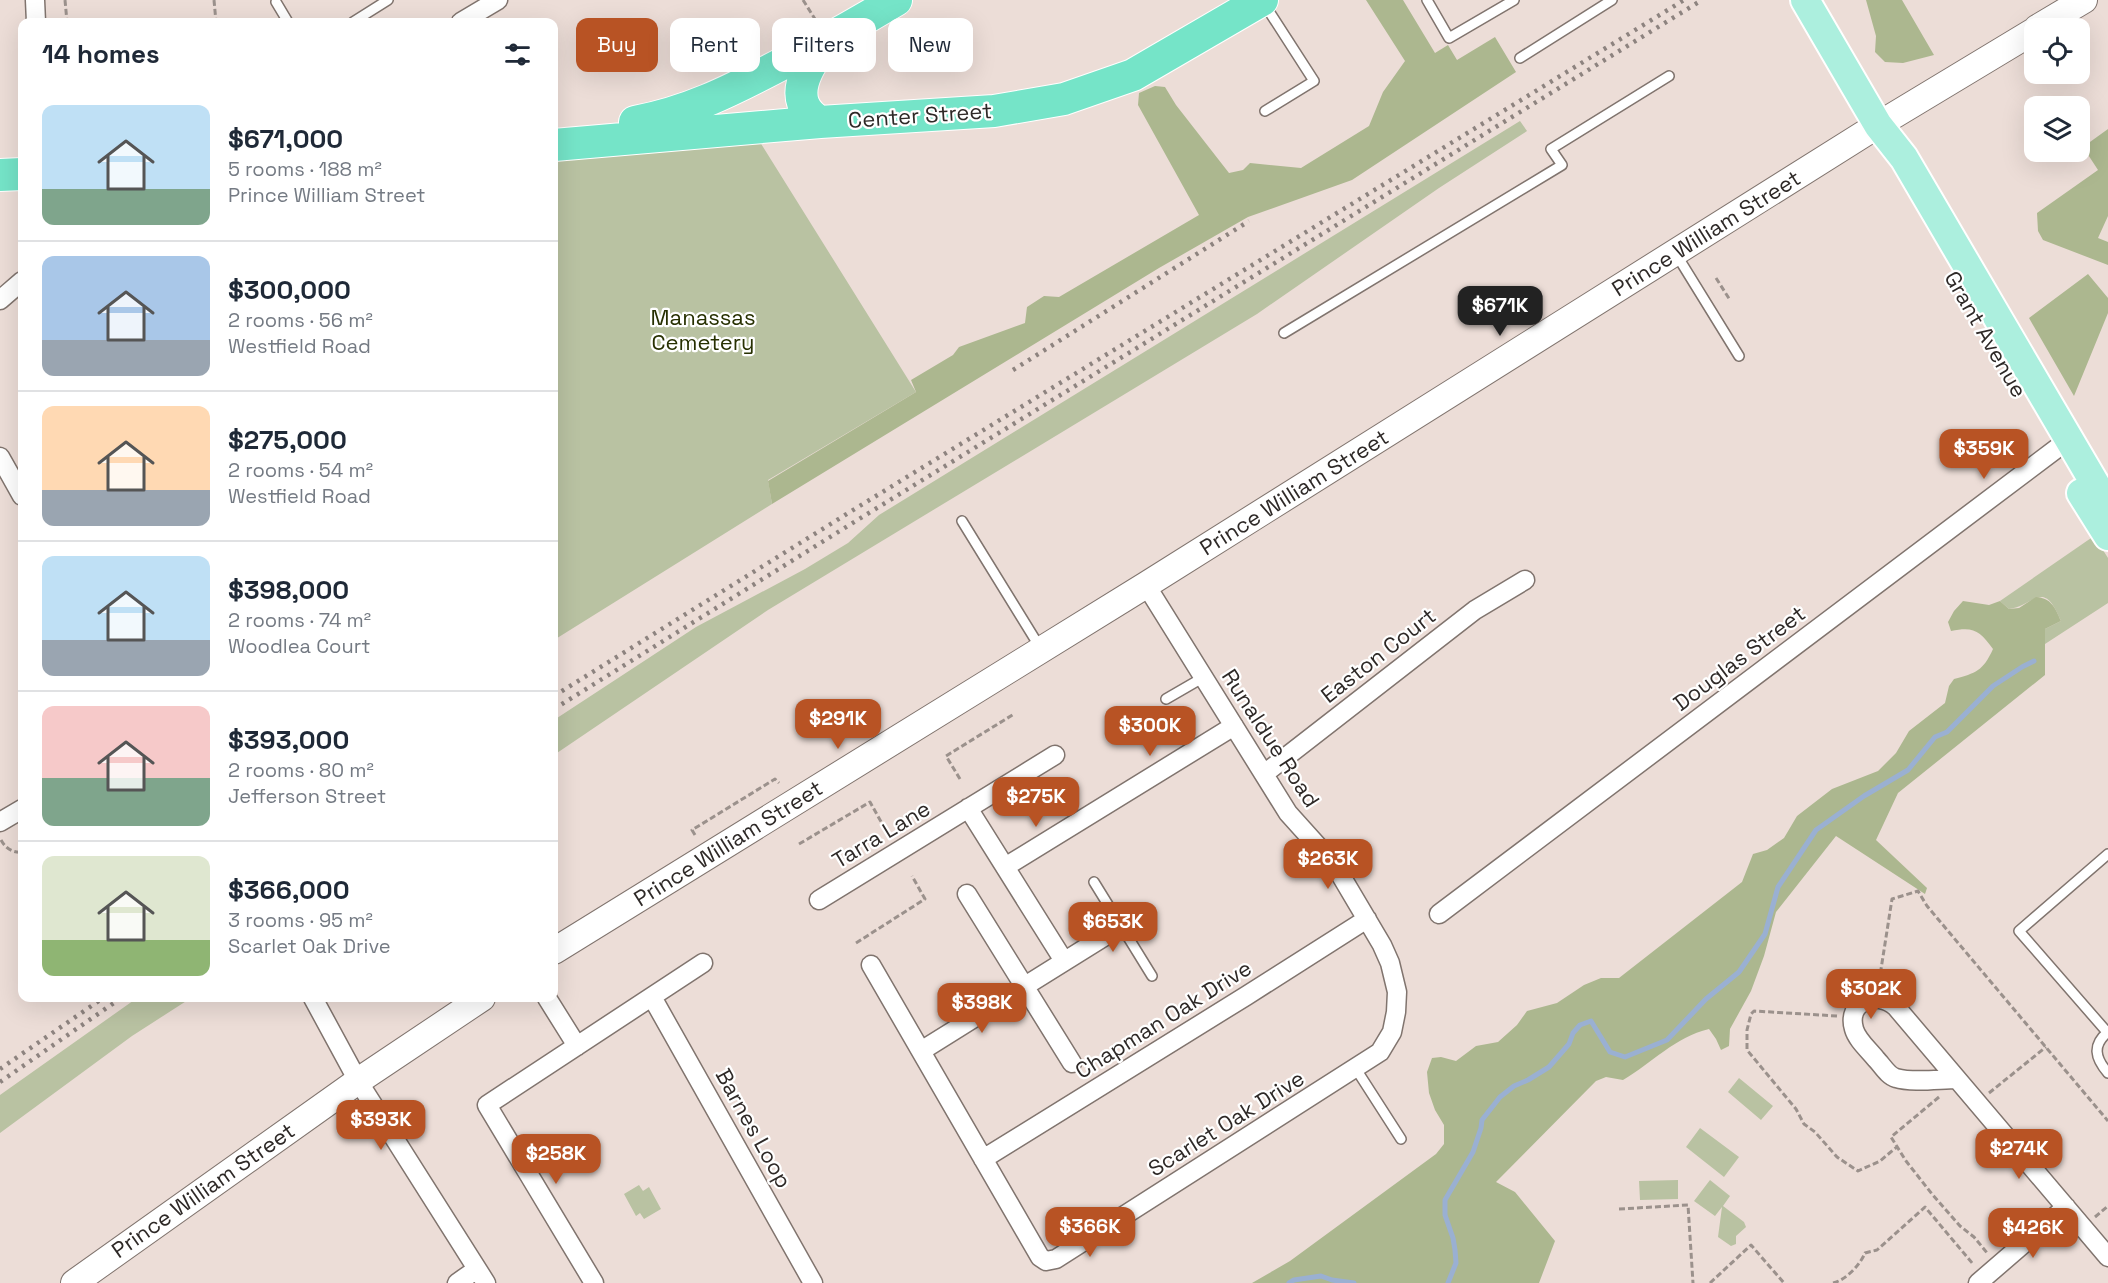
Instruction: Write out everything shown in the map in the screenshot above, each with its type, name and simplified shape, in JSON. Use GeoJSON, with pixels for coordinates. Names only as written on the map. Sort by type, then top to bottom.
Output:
{"type":"FeatureCollection","features":[{"type":"Feature","properties":{"kind":"highway"},"geometry":{"type":"LineString","coordinates":[[854,18],[896,0]]}},
{"type":"Feature","properties":{"kind":"highway","name":"Center Street"},"geometry":{"type":"LineString","coordinates":[[558,145],[820,122],[994,111],[1064,99],[1132,75],[1262,0]]}},
{"type":"Feature","properties":{"kind":"highway"},"geometry":{"type":"LineString","coordinates":[[558,131],[636,122],[672,114],[719,96],[772,63]]}},
{"type":"Feature","properties":{"kind":"highway"},"geometry":{"type":"LineString","coordinates":[[806,72],[802,80],[802,96],[809,114],[820,122]]}},
{"type":"Feature","properties":{"kind":"highway"},"geometry":{"type":"LineString","coordinates":[[0,175],[18,174]]}},
{"type":"Feature","properties":{"kind":"main road","name":"Grant Avenue"},"geometry":{"type":"LineString","coordinates":[[1805,0],[1878,125],[1904,158],[2061,445],[2108,536]]}},
{"type":"Feature","properties":{"kind":"main road","name":"Grant Avenue"},"geometry":{"type":"LineString","coordinates":[[2061,445],[2108,506]]}},
{"type":"Feature","properties":{"kind":"street"},"geometry":{"type":"LineString","coordinates":[[34,0],[36,18]]}},
{"type":"Feature","properties":{"kind":"street","name":"Prince William Street"},"geometry":{"type":"LineString","coordinates":[[2054,18],[2084,0]]}},
{"type":"Feature","properties":{"kind":"street"},"geometry":{"type":"LineString","coordinates":[[466,18],[486,3]]}},
{"type":"Feature","properties":{"kind":"street","name":"Prince William Street"},"geometry":{"type":"LineString","coordinates":[[558,949],[1146,585],[1878,125],[2024,36]]}},
{"type":"Feature","properties":{"kind":"street"},"geometry":{"type":"LineString","coordinates":[[0,300],[18,284]]}},
{"type":"Feature","properties":{"kind":"street","name":"Douglas Street"},"geometry":{"type":"LineString","coordinates":[[1439,914],[2061,445]]}},
{"type":"Feature","properties":{"kind":"street"},"geometry":{"type":"LineString","coordinates":[[0,457],[18,489]]}},
{"type":"Feature","properties":{"kind":"street","name":"Easton Court"},"geometry":{"type":"LineString","coordinates":[[1264,774],[1475,610],[1525,580]]}},
{"type":"Feature","properties":{"kind":"street","name":"Runaldue Road"},"geometry":{"type":"LineString","coordinates":[[1146,585],[1288,813],[1336,869],[1367,919],[1390,963],[1397,992],[1396,1012]]}},
{"type":"Feature","properties":{"kind":"street"},"geometry":{"type":"LineString","coordinates":[[1005,867],[1234,726]]}},
{"type":"Feature","properties":{"kind":"street","name":"Tarra Lane"},"geometry":{"type":"LineString","coordinates":[[819,900],[1055,755]]}},
{"type":"Feature","properties":{"kind":"street"},"geometry":{"type":"LineString","coordinates":[[968,808],[1064,962]]}},
{"type":"Feature","properties":{"kind":"street"},"geometry":{"type":"LineString","coordinates":[[0,822],[18,811]]}},
{"type":"Feature","properties":{"kind":"street"},"geometry":{"type":"LineString","coordinates":[[967,894],[1072,1063]]}},
{"type":"Feature","properties":{"kind":"street"},"geometry":{"type":"LineString","coordinates":[[921,1051],[1142,913]]}},
{"type":"Feature","properties":{"kind":"street","name":"Chapman Oak Drive"},"geometry":{"type":"LineString","coordinates":[[983,1159],[1367,919]]}},
{"type":"Feature","properties":{"kind":"street"},"geometry":{"type":"LineString","coordinates":[[594,1283],[487,1105],[704,963]]}},
{"type":"Feature","properties":{"kind":"street","name":"Scarlet Oak Drive"},"geometry":{"type":"LineString","coordinates":[[871,964],[1040,1257],[1049,1262],[1376,1056],[1392,1032],[1396,1012]]}},
{"type":"Feature","properties":{"kind":"street","name":"Barnes Loop"},"geometry":{"type":"LineString","coordinates":[[652,997],[813,1283]]}},
{"type":"Feature","properties":{"kind":"street"},"geometry":{"type":"LineString","coordinates":[[1958,1080],[1892,1077],[1858,1038],[1853,1025],[1853,1017],[1859,1006],[1864,1001],[1876,998],[1884,999],[1896,1007],[1958,1080],[1977,1103],[2108,1257]]}},
{"type":"Feature","properties":{"kind":"street"},"geometry":{"type":"LineString","coordinates":[[316,1002],[358,1081],[481,1276],[457,1283]]}},
{"type":"Feature","properties":{"kind":"street","name":"Prince William Street"},"geometry":{"type":"LineString","coordinates":[[74,1283],[358,1081],[476,1002]]}},
{"type":"Feature","properties":{"kind":"street"},"geometry":{"type":"LineString","coordinates":[[550,1002],[577,1046]]}},
{"type":"Feature","properties":{"kind":"street"},"geometry":{"type":"LineString","coordinates":[[1981,1280],[2066,1207]]}},
{"type":"Feature","properties":{"kind":"lane"},"geometry":{"type":"LineString","coordinates":[[359,18],[388,0]]}},
{"type":"Feature","properties":{"kind":"lane"},"geometry":{"type":"LineString","coordinates":[[1262,0],[1314,81],[1265,111]]}},
{"type":"Feature","properties":{"kind":"lane"},"geometry":{"type":"LineString","coordinates":[[1427,0],[1449,38],[1514,0]]}},
{"type":"Feature","properties":{"kind":"lane"},"geometry":{"type":"LineString","coordinates":[[1520,58],[1612,0]]}},
{"type":"Feature","properties":{"kind":"lane"},"geometry":{"type":"LineString","coordinates":[[276,2],[286,18]]}},
{"type":"Feature","properties":{"kind":"lane"},"geometry":{"type":"LineString","coordinates":[[1284,333],[1562,165],[1551,149],[1669,76]]}},
{"type":"Feature","properties":{"kind":"lane"},"geometry":{"type":"LineString","coordinates":[[1676,252],[1739,356]]}},
{"type":"Feature","properties":{"kind":"lane"},"geometry":{"type":"LineString","coordinates":[[962,520],[1041,650]]}},
{"type":"Feature","properties":{"kind":"lane"},"geometry":{"type":"LineString","coordinates":[[1166,699],[1204,677]]}},
{"type":"Feature","properties":{"kind":"lane"},"geometry":{"type":"LineString","coordinates":[[2108,854],[2019,931],[2108,1032],[2100,1039],[2097,1051],[2108,1073]]}},
{"type":"Feature","properties":{"kind":"lane"},"geometry":{"type":"LineString","coordinates":[[1094,882],[1152,976]]}},
{"type":"Feature","properties":{"kind":"lane"},"geometry":{"type":"LineString","coordinates":[[1356,1068],[1401,1139]]}},
{"type":"Feature","properties":{"kind":"path"},"geometry":{"type":"LineString","coordinates":[[65,0],[67,18]]}},
{"type":"Feature","properties":{"kind":"path"},"geometry":{"type":"LineString","coordinates":[[214,0],[216,18]]}},
{"type":"Feature","properties":{"kind":"path"},"geometry":{"type":"LineString","coordinates":[[803,0],[814,18]]}},
{"type":"Feature","properties":{"kind":"path"},"geometry":{"type":"LineString","coordinates":[[1716,278],[1730,300]]}},
{"type":"Feature","properties":{"kind":"path"},"geometry":{"type":"LineString","coordinates":[[960,779],[946,756],[1014,714]]}},
{"type":"Feature","properties":{"kind":"path"},"geometry":{"type":"LineString","coordinates":[[695,835],[692,830],[775,778],[778,783]]}},
{"type":"Feature","properties":{"kind":"path"},"geometry":{"type":"LineString","coordinates":[[799,844],[870,802],[884,827]]}},
{"type":"Feature","properties":{"kind":"path"},"geometry":{"type":"LineString","coordinates":[[0,838],[9,850],[18,852]]}},
{"type":"Feature","properties":{"kind":"path"},"geometry":{"type":"LineString","coordinates":[[856,943],[925,899],[912,876]]}},
{"type":"Feature","properties":{"kind":"path"},"geometry":{"type":"LineString","coordinates":[[1876,998],[1892,899],[1918,891],[1927,906],[2108,1121]]}},
{"type":"Feature","properties":{"kind":"path"},"geometry":{"type":"LineString","coordinates":[[1853,1017],[1754,1011],[1747,1030],[1748,1050],[1796,1109],[1804,1124],[1815,1132],[1837,1157],[1858,1171],[1880,1161],[1898,1146]]}},
{"type":"Feature","properties":{"kind":"path"},"geometry":{"type":"LineString","coordinates":[[1977,1103],[2046,1047]]}},
{"type":"Feature","properties":{"kind":"path"},"geometry":{"type":"LineString","coordinates":[[1958,1080],[1892,1135],[1892,1139],[1932,1194],[1960,1227],[1974,1237],[1998,1265]]}},
{"type":"Feature","properties":{"kind":"path"},"geometry":{"type":"LineString","coordinates":[[1619,1209],[1688,1205],[1693,1283]]}},
{"type":"Feature","properties":{"kind":"path"},"geometry":{"type":"LineString","coordinates":[[1833,1283],[1838,1282],[1861,1263],[1865,1252],[1876,1250],[1925,1207],[1981,1280]]}},
{"type":"Feature","properties":{"kind":"path"},"geometry":{"type":"LineString","coordinates":[[1710,1283],[1751,1245],[1784,1283]]}},
{"type":"Feature","properties":{"kind":"green space"},"geometry":{"type":"Polygon","coordinates":[[[1366,0],[1403,0],[1435,53],[1448,45],[1457,60],[1495,37],[1516,72],[1352,180],[1248,217],[1159,268],[772,504],[768,481],[916,392],[911,380],[953,355],[959,347],[1025,323],[1027,307],[1044,296],[1059,297],[1199,215],[1138,105],[1139,93],[1155,86],[1165,87],[1176,105],[1229,173],[1243,170],[1250,163],[1301,168],[1369,126],[1383,92],[1405,61],[1366,0]]]}},
{"type":"Feature","properties":{"kind":"green space"},"geometry":{"type":"Polygon","coordinates":[[[1866,0],[1902,0],[1934,55],[1903,63],[1885,62],[1875,52],[1876,36],[1866,0]]]}},
{"type":"Feature","properties":{"kind":"green space"},"geometry":{"type":"Polygon","coordinates":[[[1520,121],[1527,131],[1439,188],[1257,314],[768,610],[558,752],[558,717],[696,627],[805,569],[848,543],[879,515],[1520,121]]]}},
{"type":"Feature","properties":{"kind":"green space"},"geometry":{"type":"Polygon","coordinates":[[[2108,129],[2108,216],[2098,238],[2108,242],[2108,265],[2043,240],[2038,231],[2037,213],[2098,170],[2090,158],[2090,142],[2108,129]]]}},
{"type":"Feature","properties":{"kind":"green space","name":"Manassas Cemetery"},"geometry":{"type":"Polygon","coordinates":[[[760,142],[916,392],[768,480],[772,504],[558,638],[558,154],[760,142]]]}},
{"type":"Feature","properties":{"kind":"green space"},"geometry":{"type":"Polygon","coordinates":[[[2088,274],[2108,298],[2108,313],[2074,396],[2029,318],[2088,274]]]}},
{"type":"Feature","properties":{"kind":"green space"},"geometry":{"type":"Polygon","coordinates":[[[2094,536],[2108,558],[2108,603],[2045,644],[2045,629],[2061,621],[2049,600],[2038,597],[2009,609],[2000,601],[2094,536]]]}},
{"type":"Feature","properties":{"kind":"green space"},"geometry":{"type":"Polygon","coordinates":[[[2036,597],[2052,604],[2061,621],[2045,629],[2045,675],[1898,793],[1876,840],[1927,888],[1925,894],[1836,836],[1776,912],[1764,956],[1751,991],[1730,1029],[1729,1046],[1721,1050],[1709,1029],[1674,1044],[1623,1080],[1606,1077],[1596,1081],[1496,1182],[1515,1192],[1555,1241],[1539,1283],[1252,1283],[1290,1261],[1436,1154],[1444,1144],[1444,1125],[1429,1093],[1427,1072],[1432,1058],[1441,1057],[1456,1061],[1476,1046],[1498,1042],[1517,1025],[1527,1011],[1557,1003],[1584,985],[1601,978],[1619,978],[1742,882],[1753,854],[1767,850],[1784,838],[1797,816],[1832,789],[1878,771],[1896,753],[1909,731],[1945,703],[1949,686],[1954,679],[1973,673],[1982,667],[1993,649],[1976,631],[1965,629],[1951,631],[1948,622],[1963,601],[1989,605],[2000,601],[2009,609],[2019,608],[2036,597]]]}},
{"type":"Feature","properties":{"kind":"green space"},"geometry":{"type":"Polygon","coordinates":[[[131,1002],[185,1002],[132,1036],[0,1133],[0,1095],[131,1002]]]}},
{"type":"Feature","properties":{"kind":"green space"},"geometry":{"type":"Polygon","coordinates":[[[1739,1078],[1773,1106],[1761,1120],[1728,1092],[1739,1078]]]}},
{"type":"Feature","properties":{"kind":"green space"},"geometry":{"type":"Polygon","coordinates":[[[1700,1128],[1739,1157],[1724,1177],[1686,1147],[1700,1128]]]}},
{"type":"Feature","properties":{"kind":"green space"},"geometry":{"type":"Polygon","coordinates":[[[1678,1180],[1678,1199],[1640,1200],[1639,1181],[1678,1180]]]}},
{"type":"Feature","properties":{"kind":"green space"},"geometry":{"type":"Polygon","coordinates":[[[1710,1180],[1730,1196],[1723,1206],[1744,1222],[1746,1227],[1736,1236],[1736,1244],[1731,1246],[1718,1237],[1722,1207],[1715,1216],[1694,1201],[1710,1180]]]}},
{"type":"Feature","properties":{"kind":"green space"},"geometry":{"type":"Polygon","coordinates":[[[639,1185],[643,1191],[649,1187],[661,1209],[644,1219],[640,1213],[636,1216],[624,1194],[639,1185]]]}},
{"type":"Feature","properties":{"kind":"waterway"},"geometry":{"type":"LineString","coordinates":[[1448,1283],[1456,1263],[1453,1238],[1445,1215],[1445,1200],[1473,1152],[1482,1120],[1500,1097],[1514,1086],[1549,1067],[1569,1044],[1573,1033],[1580,1025],[1591,1021],[1610,1052],[1625,1057],[1667,1040],[1706,999],[1739,972],[1765,934],[1778,887],[1816,830],[1864,796],[1908,770],[1935,737],[1947,732],[1993,686],[2034,661]]}},
{"type":"Feature","properties":{"kind":"waterway"},"geometry":{"type":"LineString","coordinates":[[1289,1283],[1294,1280],[1321,1276],[1354,1283]]}},
{"type":"Feature","properties":{"kind":"railway"},"geometry":{"type":"LineString","coordinates":[[558,694],[1684,0]]}},
{"type":"Feature","properties":{"kind":"railway"},"geometry":{"type":"LineString","coordinates":[[558,707],[1702,0]]}},
{"type":"Feature","properties":{"kind":"railway"},"geometry":{"type":"LineString","coordinates":[[1013,370],[1249,221]]}},
{"type":"Feature","properties":{"kind":"railway"},"geometry":{"type":"LineString","coordinates":[[0,1069],[97,1002]]}},
{"type":"Feature","properties":{"kind":"railway"},"geometry":{"type":"LineString","coordinates":[[0,1082],[115,1002]]}}]}
